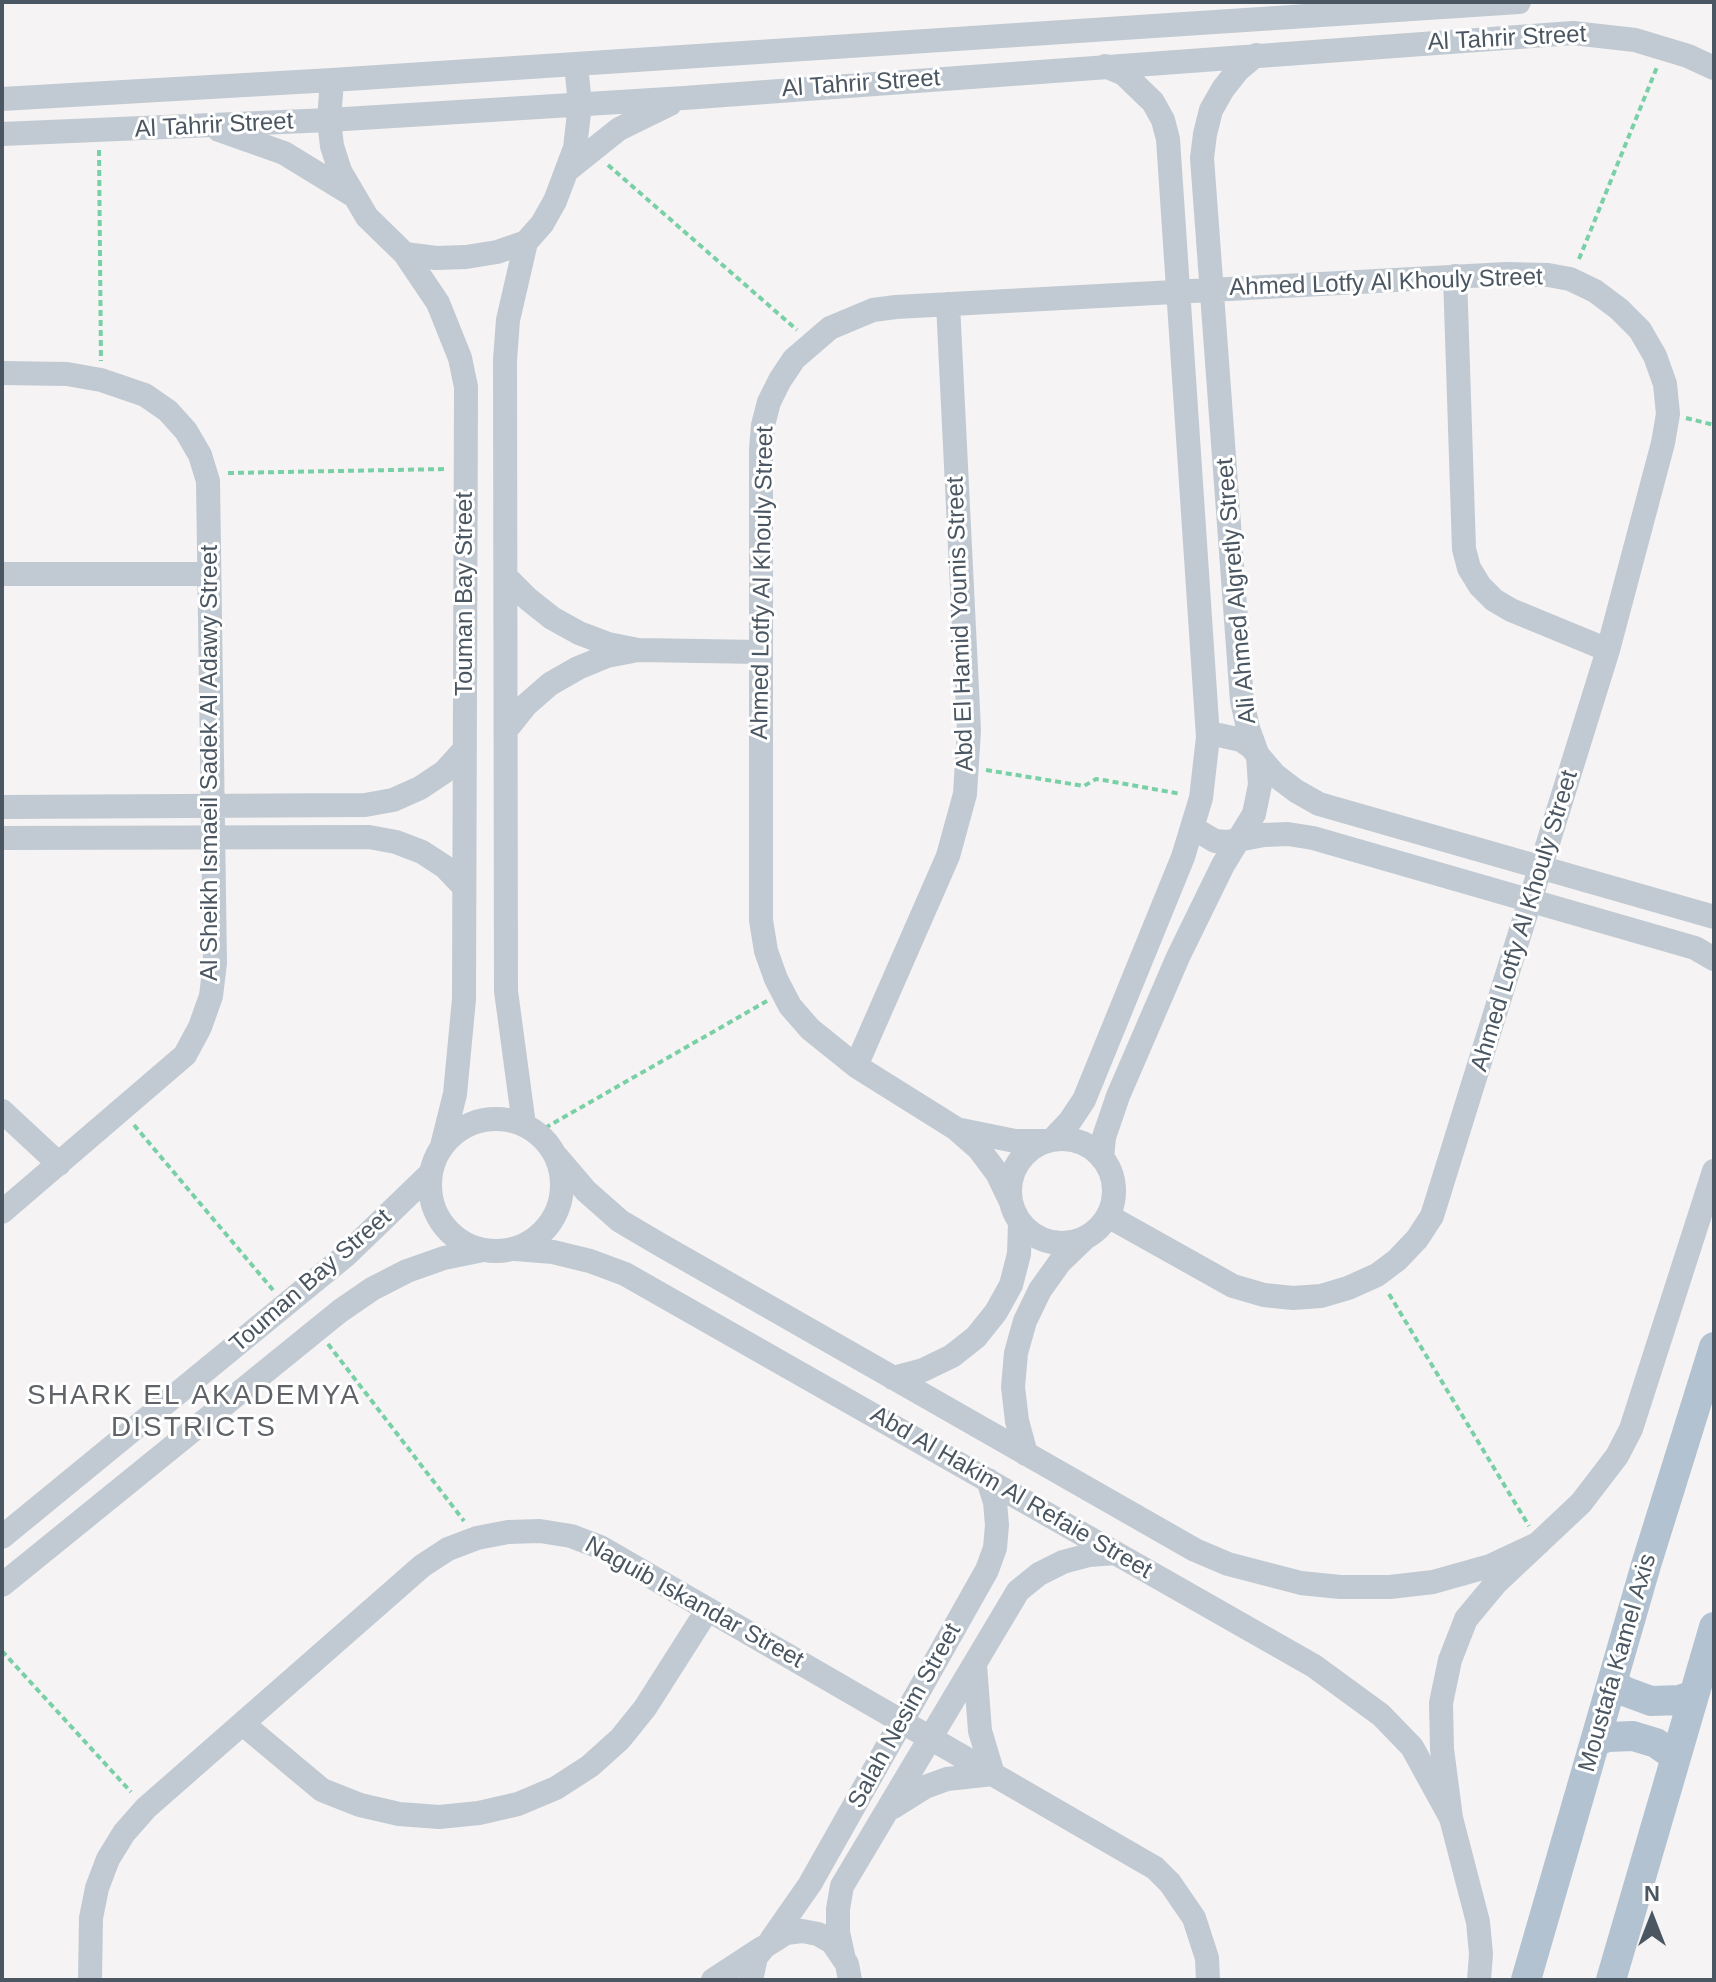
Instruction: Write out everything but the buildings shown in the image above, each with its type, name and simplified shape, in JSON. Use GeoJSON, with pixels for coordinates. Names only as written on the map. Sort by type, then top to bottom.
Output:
{"type":"FeatureCollection","features":[{"type":"Feature","properties":{"kind":"main road","name":"Moustafa Kamel Axis"},"geometry":{"type":"LineString","coordinates":[[1526,1980],[1646,1565],[1714,1347]]}},
{"type":"Feature","properties":{"kind":"main road"},"geometry":{"type":"LineString","coordinates":[[1611,1980],[1714,1627]]}},
{"type":"Feature","properties":{"kind":"main road"},"geometry":{"type":"LineString","coordinates":[[1613,1683],[1624,1691],[1651,1701],[1680,1700],[1694,1695]]}},
{"type":"Feature","properties":{"kind":"main road"},"geometry":{"type":"LineString","coordinates":[[1596,1741],[1633,1736],[1656,1743],[1676,1757]]}},
{"type":"Feature","properties":{"kind":"street","name":"Al Tahrir Street"},"geometry":{"type":"LineString","coordinates":[[2,99],[576,65],[1519,2]]}},
{"type":"Feature","properties":{"kind":"street","name":"Al Tahrir Street"},"geometry":{"type":"LineString","coordinates":[[2,134],[329,120],[684,98],[1573,33],[1635,40],[1714,68]]}},
{"type":"Feature","properties":{"kind":"street","name":"Ali Ahmed Algretly Street"},"geometry":{"type":"LineString","coordinates":[[1102,1158],[1104,1137],[1114,1106],[1178,957],[1223,865],[1254,814],[1260,785],[1258,756],[1242,701],[1202,158],[1211,110],[1238,70],[1256,55]]}},
{"type":"Feature","properties":{"kind":"street","name":"Touman Bay Street"},"geometry":{"type":"LineString","coordinates":[[531,1129],[506,991],[505,360],[508,320],[526,242],[542,224],[569,169],[579,126],[576,65]]}},
{"type":"Feature","properties":{"kind":"street","name":"Ali Ahmed Algretly Street"},"geometry":{"type":"LineString","coordinates":[[1049,1140],[1077,1111],[1095,1077],[1193,828],[1201,798],[1208,737],[1168,139],[1163,120],[1153,102],[1124,74],[1105,66]]}},
{"type":"Feature","properties":{"kind":"street","name":"Touman Bay Street"},"geometry":{"type":"LineString","coordinates":[[332,80],[329,120],[332,146],[340,171],[367,217],[405,254],[438,303],[460,358],[466,387],[464,999],[455,1094],[442,1146]]}},
{"type":"Feature","properties":{"kind":"street"},"geometry":{"type":"LineString","coordinates":[[569,169],[619,129],[684,98]]}},
{"type":"Feature","properties":{"kind":"street"},"geometry":{"type":"LineString","coordinates":[[206,126],[284,153],[351,194]]}},
{"type":"Feature","properties":{"kind":"street"},"geometry":{"type":"LineString","coordinates":[[405,254],[436,258],[466,257],[497,252],[526,242]]}},
{"type":"Feature","properties":{"kind":"street","name":"Ahmed Lotfy Al Khouly Street"},"geometry":{"type":"LineString","coordinates":[[1015,1212],[997,1173],[979,1149],[955,1128],[856,1066],[810,1029],[783,992],[766,951],[761,920],[763,425],[769,402],[780,380],[794,359],[811,342],[830,328],[873,310],[1506,274],[1570,279],[1595,291],[1640,330],[1660,370],[1665,384],[1668,414],[1663,443],[1608,650],[1432,1216],[1417,1239],[1377,1275],[1321,1296],[1293,1298],[1264,1295],[1233,1286],[1108,1216]]}},
{"type":"Feature","properties":{"kind":"street"},"geometry":{"type":"LineString","coordinates":[[1455,276],[1464,549],[1469,568],[1480,586],[1494,600],[1608,650]]}},
{"type":"Feature","properties":{"kind":"street","name":"Abd El Hamid Younis Street"},"geometry":{"type":"LineString","coordinates":[[856,1066],[948,856],[960,815],[968,767],[969,730],[948,304]]}},
{"type":"Feature","properties":{"kind":"street","name":"Al Sheikh Ismaeil Sadek Al Adawy Street"},"geometry":{"type":"LineString","coordinates":[[2,373],[67,374],[101,380],[145,395],[168,411],[186,431],[200,455],[205,474],[209,574],[215,963],[211,996],[200,1027],[185,1055],[2,1212]]}},
{"type":"Feature","properties":{"kind":"street"},"geometry":{"type":"LineString","coordinates":[[2,574],[209,574]]}},
{"type":"Feature","properties":{"kind":"street"},"geometry":{"type":"LineString","coordinates":[[506,577],[552,618],[608,644],[638,650],[761,652]]}},
{"type":"Feature","properties":{"kind":"street"},"geometry":{"type":"LineString","coordinates":[[506,730],[526,705],[550,684],[607,656],[638,650]]}},
{"type":"Feature","properties":{"kind":"street"},"geometry":{"type":"LineString","coordinates":[[1208,737],[1231,736],[1251,747],[1275,775],[1319,804],[1714,917]]}},
{"type":"Feature","properties":{"kind":"street"},"geometry":{"type":"LineString","coordinates":[[2,807],[365,805],[393,800],[420,788],[444,772],[464,750]]}},
{"type":"Feature","properties":{"kind":"street"},"geometry":{"type":"LineString","coordinates":[[1193,828],[1215,841],[1288,834],[1313,838],[1695,948],[1714,959]]}},
{"type":"Feature","properties":{"kind":"street"},"geometry":{"type":"LineString","coordinates":[[2,838],[369,837],[396,842],[422,852],[445,867],[464,887]]}},
{"type":"Feature","properties":{"kind":"street"},"geometry":{"type":"LineString","coordinates":[[2,1111],[59,1164]]}},
{"type":"Feature","properties":{"kind":"street"},"geometry":{"type":"LineString","coordinates":[[510,1120],[531,1129],[557,1157],[563,1188],[557,1212],[543,1232],[515,1249],[483,1250],[467,1245],[441,1223],[431,1199],[430,1174],[442,1146],[453,1135],[479,1121],[510,1120]]}},
{"type":"Feature","properties":{"kind":"street","name":"Ahmed Lotfy Al Khouly Street"},"geometry":{"type":"LineString","coordinates":[[955,1128],[1015,1141],[1049,1140]]}},
{"type":"Feature","properties":{"kind":"street"},"geometry":{"type":"LineString","coordinates":[[893,1378],[923,1370],[952,1356],[976,1337],[996,1312],[1011,1285],[1019,1254],[1010,1183],[1017,1164],[1029,1150],[1049,1140],[1068,1139],[1084,1144],[1108,1166],[1114,1183],[1114,1200],[1108,1216],[1098,1229],[1053,1271],[1025,1321],[1016,1353],[1013,1387],[1017,1421],[1026,1454]]}},
{"type":"Feature","properties":{"kind":"street","name":"Abd Al Hakim Al Refaie Street"},"geometry":{"type":"LineString","coordinates":[[557,1157],[586,1191],[620,1221],[1195,1550],[1252,1572],[1301,1583],[1390,1587],[1433,1582],[1490,1566],[1539,1543]]}},
{"type":"Feature","properties":{"kind":"street"},"geometry":{"type":"LineString","coordinates":[[1479,1980],[1481,1954],[1478,1922],[1451,1818],[1442,1749],[1441,1703],[1450,1660],[1466,1619],[1496,1583],[1581,1503],[1600,1480],[1631,1429],[1714,1171]]}},
{"type":"Feature","properties":{"kind":"street","name":"Touman Bay Street"},"geometry":{"type":"LineString","coordinates":[[2,1537],[365,1238],[430,1174]]}},
{"type":"Feature","properties":{"kind":"street"},"geometry":{"type":"LineString","coordinates":[[1015,1212],[1038,1238],[1061,1243],[1084,1239]]}},
{"type":"Feature","properties":{"kind":"street","name":"Abd Al Hakim Al Refaie Street"},"geometry":{"type":"LineString","coordinates":[[515,1249],[565,1255],[625,1274],[1314,1666],[1381,1715],[1412,1747],[1451,1818]]}},
{"type":"Feature","properties":{"kind":"street","name":"Touman Bay Street"},"geometry":{"type":"LineString","coordinates":[[2,1585],[372,1289],[407,1271],[444,1258],[483,1250]]}},
{"type":"Feature","properties":{"kind":"street","name":"Salah Nesim Street"},"geometry":{"type":"LineString","coordinates":[[767,1944],[810,1884],[987,1570],[995,1548],[997,1525],[995,1502],[988,1480]]}},
{"type":"Feature","properties":{"kind":"street","name":"Naguib Iskandar Street"},"geometry":{"type":"LineString","coordinates":[[90,1980],[91,1918],[97,1888],[108,1859],[124,1833],[146,1808],[422,1566],[448,1549],[477,1538],[524,1531],[571,1536],[600,1547],[1155,1868],[1170,1883],[1194,1918],[1207,1958],[1208,1980]]}},
{"type":"Feature","properties":{"kind":"street","name":"Salah Nesim Street"},"geometry":{"type":"LineString","coordinates":[[850,1980],[838,1932],[842,1886],[1018,1591],[1039,1574],[1063,1562],[1089,1555],[1116,1553]]}},
{"type":"Feature","properties":{"kind":"street"},"geometry":{"type":"LineString","coordinates":[[243,1724],[322,1790],[360,1805],[399,1814],[439,1817],[518,1804],[556,1788],[590,1766],[620,1739],[645,1708],[708,1609]]}},
{"type":"Feature","properties":{"kind":"street"},"geometry":{"type":"LineString","coordinates":[[886,1812],[904,1798],[947,1779],[993,1774],[978,1720],[975,1663]]}},
{"type":"Feature","properties":{"kind":"street"},"geometry":{"type":"LineString","coordinates":[[713,1980],[767,1944],[794,1932],[818,1934],[832,1942],[843,1955]]}},
{"type":"Feature","properties":{"kind":"street"},"geometry":{"type":"LineString","coordinates":[[751,1980],[756,1957],[767,1944]]}},
{"type":"Feature","properties":{"kind":"path"},"geometry":{"type":"LineString","coordinates":[[1570,279],[1665,49]]}},
{"type":"Feature","properties":{"kind":"path"},"geometry":{"type":"LineString","coordinates":[[98,131],[101,380]]}},
{"type":"Feature","properties":{"kind":"path"},"geometry":{"type":"LineString","coordinates":[[591,150],[811,342]]}},
{"type":"Feature","properties":{"kind":"path"},"geometry":{"type":"LineString","coordinates":[[205,474],[465,468]]}},
{"type":"Feature","properties":{"kind":"path"},"geometry":{"type":"LineString","coordinates":[[968,767],[1084,786],[1096,779],[1201,798]]}},
{"type":"Feature","properties":{"kind":"path"},"geometry":{"type":"LineString","coordinates":[[531,1129],[783,992]]}},
{"type":"Feature","properties":{"kind":"path"},"geometry":{"type":"LineString","coordinates":[[123,1111],[285,1305]]}},
{"type":"Feature","properties":{"kind":"path"},"geometry":{"type":"LineString","coordinates":[[1377,1275],[1539,1543]]}},
{"type":"Feature","properties":{"kind":"path"},"geometry":{"type":"LineString","coordinates":[[317,1330],[477,1538]]}},
{"type":"Feature","properties":{"kind":"path"},"geometry":{"type":"LineString","coordinates":[[2,1651],[146,1808]]}},
{"type":"Feature","properties":{"kind":"district","name":"SHARK EL AKADEMYA DISTRICTS"},"geometry":{"type":"Point","coordinates":[194,1412]}}]}
